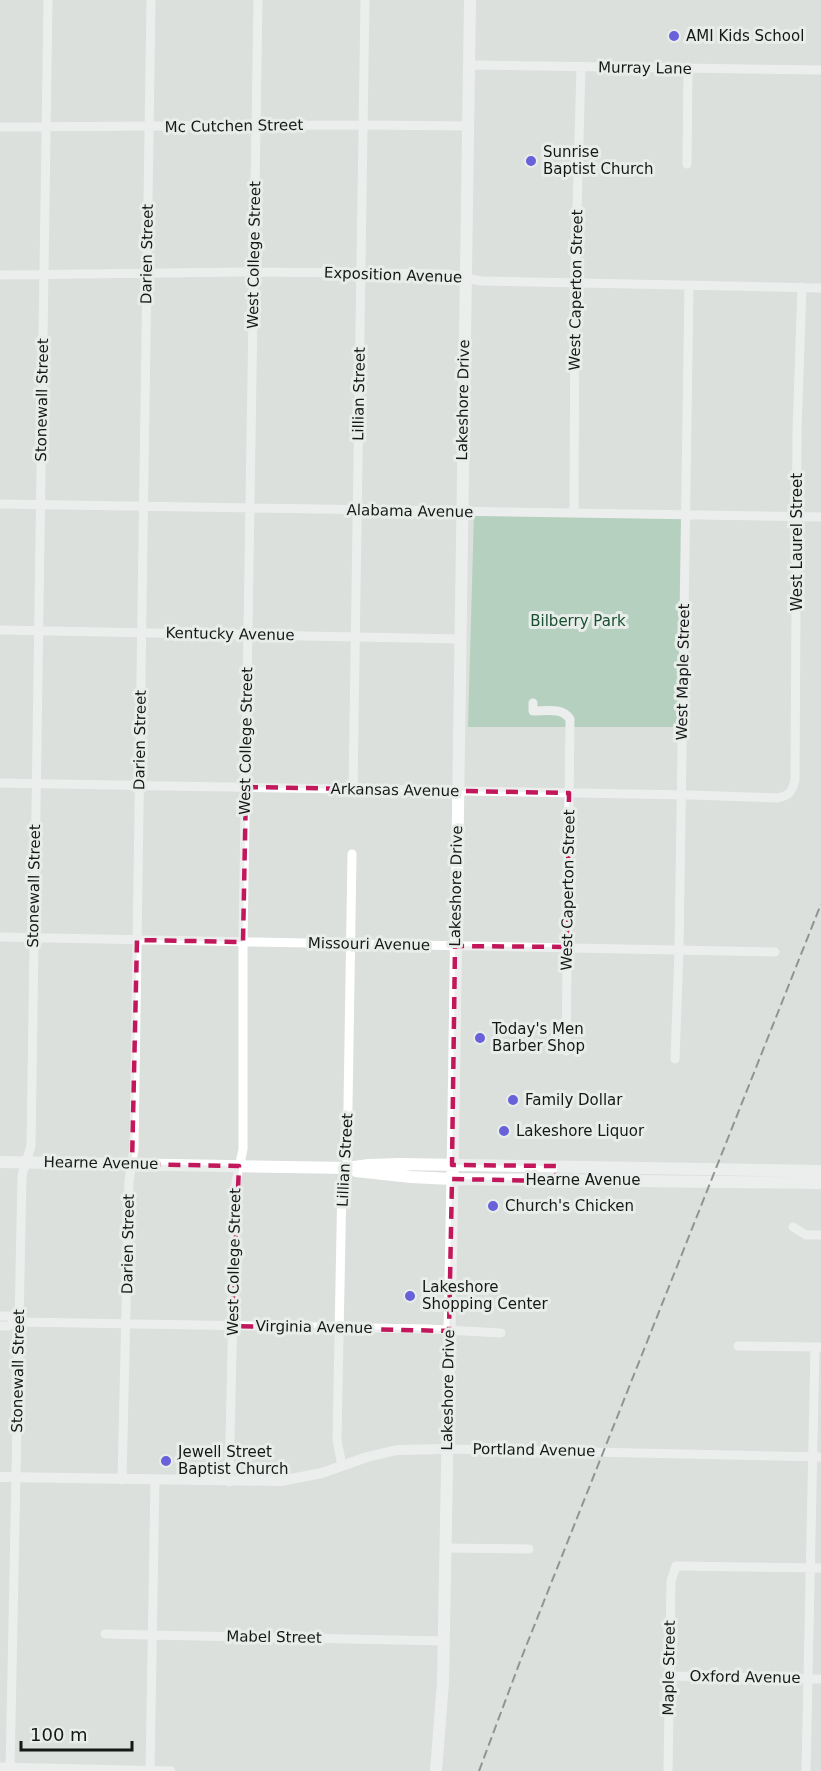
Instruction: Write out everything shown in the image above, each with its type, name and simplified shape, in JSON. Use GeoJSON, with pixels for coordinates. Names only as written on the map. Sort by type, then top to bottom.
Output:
{"type":"FeatureCollection","features":[{"type":"Feature","properties":{"kind":"main road","name":"Lakeshore Drive"},"geometry":{"type":"LineString","coordinates":[[436,1771],[442,1699],[445,1548],[470,0]]}},
{"type":"Feature","properties":{"kind":"main road","name":"Hearne Avenue"},"geometry":{"type":"LineString","coordinates":[[0,1162],[347,1168],[369,1165],[558,1166],[690,1175]]}},
{"type":"Feature","properties":{"kind":"main road"},"geometry":{"type":"LineString","coordinates":[[556,1180],[558,1166]]}},
{"type":"Feature","properties":{"kind":"main road","name":"Hearne Avenue"},"geometry":{"type":"LineString","coordinates":[[347,1168],[372,1173],[452,1179],[556,1180],[690,1175],[774,1176],[821,1171]]}},
{"type":"Feature","properties":{"kind":"main road","name":"Hearne Avenue"},"geometry":{"type":"LineString","coordinates":[[774,1176],[821,1183]]}},
{"type":"Feature","properties":{"kind":"street","name":"Stonewall Street"},"geometry":{"type":"LineString","coordinates":[[7,1769],[22,1175],[31,1146],[48,0]]}},
{"type":"Feature","properties":{"kind":"street","name":"Darien Street"},"geometry":{"type":"LineString","coordinates":[[123,1480],[129,1181],[134,1149],[151,0]]}},
{"type":"Feature","properties":{"kind":"street","name":"West College Street"},"geometry":{"type":"LineString","coordinates":[[230,1482],[236,1182],[243,1149],[243,942],[258,0]]}},
{"type":"Feature","properties":{"kind":"street","name":"Lillian Street"},"geometry":{"type":"LineString","coordinates":[[353,789],[365,0]]}},
{"type":"Feature","properties":{"kind":"street","name":"Murray Lane"},"geometry":{"type":"LineString","coordinates":[[469,65],[821,70]]}},
{"type":"Feature","properties":{"kind":"street","name":"West Caperton Street"},"geometry":{"type":"LineString","coordinates":[[574,513],[575,283],[580,67]]}},
{"type":"Feature","properties":{"kind":"street"},"geometry":{"type":"LineString","coordinates":[[687,164],[688,69]]}},
{"type":"Feature","properties":{"kind":"street","name":"Mc Cutchen Street"},"geometry":{"type":"LineString","coordinates":[[0,128],[468,126]]}},
{"type":"Feature","properties":{"kind":"street","name":"Exposition Avenue"},"geometry":{"type":"LineString","coordinates":[[0,275],[254,272],[447,274],[481,281],[821,288]]}},
{"type":"Feature","properties":{"kind":"street","name":"West Maple Street"},"geometry":{"type":"LineString","coordinates":[[675,1059],[679,950],[689,285]]}},
{"type":"Feature","properties":{"kind":"street","name":"West Laurel Street"},"geometry":{"type":"LineString","coordinates":[[789,794],[795,780],[798,431],[802,287]]}},
{"type":"Feature","properties":{"kind":"street","name":"Alabama Avenue"},"geometry":{"type":"LineString","coordinates":[[0,504],[821,517]]}},
{"type":"Feature","properties":{"kind":"street","name":"Kentucky Avenue"},"geometry":{"type":"LineString","coordinates":[[0,630],[460,639]]}},
{"type":"Feature","properties":{"kind":"street","name":"West Caperton Street"},"geometry":{"type":"LineString","coordinates":[[533,703],[533,711],[559,711],[566,713],[570,719],[566,1051]]}},
{"type":"Feature","properties":{"kind":"street","name":"Arkansas Avenue"},"geometry":{"type":"LineString","coordinates":[[0,783],[777,798],[789,794]]}},
{"type":"Feature","properties":{"kind":"street","name":"Lillian Street"},"geometry":{"type":"LineString","coordinates":[[342,1466],[337,1440],[342,1181],[347,1168],[352,854]]}},
{"type":"Feature","properties":{"kind":"street","name":"Missouri Avenue"},"geometry":{"type":"LineString","coordinates":[[0,937],[775,952]]}},
{"type":"Feature","properties":{"kind":"street"},"geometry":{"type":"LineString","coordinates":[[793,1227],[806,1234],[821,1235]]}},
{"type":"Feature","properties":{"kind":"street","name":"Virginia Avenue"},"geometry":{"type":"LineString","coordinates":[[0,1316],[8,1316],[20,1322]]}},
{"type":"Feature","properties":{"kind":"street","name":"Virginia Avenue"},"geometry":{"type":"LineString","coordinates":[[0,1326],[20,1322],[501,1333]]}},
{"type":"Feature","properties":{"kind":"street"},"geometry":{"type":"LineString","coordinates":[[738,1346],[818,1347],[817,1456],[810,1568],[806,1771]]}},
{"type":"Feature","properties":{"kind":"street","name":"Portland Avenue"},"geometry":{"type":"LineString","coordinates":[[0,1477],[230,1482],[291,1480],[397,1450],[817,1456]]}},
{"type":"Feature","properties":{"kind":"street"},"geometry":{"type":"LineString","coordinates":[[150,1771],[155,1480]]}},
{"type":"Feature","properties":{"kind":"street"},"geometry":{"type":"LineString","coordinates":[[445,1548],[529,1549]]}},
{"type":"Feature","properties":{"kind":"street","name":"Maple Street"},"geometry":{"type":"LineString","coordinates":[[668,1771],[671,1581],[676,1566],[810,1568]]}},
{"type":"Feature","properties":{"kind":"street"},"geometry":{"type":"LineString","coordinates":[[810,1568],[821,1568]]}},
{"type":"Feature","properties":{"kind":"street","name":"Mabel Street"},"geometry":{"type":"LineString","coordinates":[[105,1634],[443,1641]]}},
{"type":"Feature","properties":{"kind":"street","name":"Oxford Avenue"},"geometry":{"type":"LineString","coordinates":[[670,1676],[821,1679]]}},
{"type":"Feature","properties":{"kind":"street"},"geometry":{"type":"LineString","coordinates":[[7,1769],[171,1771]]}},
{"type":"Feature","properties":{"kind":"highlighted area"},"geometry":{"type":"Polygon","coordinates":[[[246,787],[569,793],[567,947],[455,946],[452,1165],[557,1166],[556,1181],[452,1179],[449,1331],[232,1326],[239,1166],[132,1164],[137,940],[243,942],[246,787]]]}},
{"type":"Feature","properties":{"kind":"green space","name":"Bilberry Park"},"geometry":{"type":"Polygon","coordinates":[[[474,512],[685,515],[682,727],[468,727],[474,512]]]}},
{"type":"Feature","properties":{"kind":"railway"},"geometry":{"type":"LineString","coordinates":[[479,1771],[521,1659],[821,904]]}},
{"type":"Feature","properties":{"kind":"place","name":"AMI Kids School"},"geometry":{"type":"Point","coordinates":[674,36]}},
{"type":"Feature","properties":{"kind":"place","name":"Sunrise Baptist Church"},"geometry":{"type":"Point","coordinates":[531,161]}},
{"type":"Feature","properties":{"kind":"place","name":"Today's Men Barber Shop"},"geometry":{"type":"Point","coordinates":[480,1038]}},
{"type":"Feature","properties":{"kind":"place","name":"Family Dollar"},"geometry":{"type":"Point","coordinates":[513,1100]}},
{"type":"Feature","properties":{"kind":"place","name":"Lakeshore Liquor"},"geometry":{"type":"Point","coordinates":[504,1131]}},
{"type":"Feature","properties":{"kind":"place","name":"Church's Chicken"},"geometry":{"type":"Point","coordinates":[493,1206]}},
{"type":"Feature","properties":{"kind":"place","name":"Lakeshore Shopping Center"},"geometry":{"type":"Point","coordinates":[410,1296]}},
{"type":"Feature","properties":{"kind":"place","name":"Jewell Street Baptist Church"},"geometry":{"type":"Point","coordinates":[166,1461]}}]}
